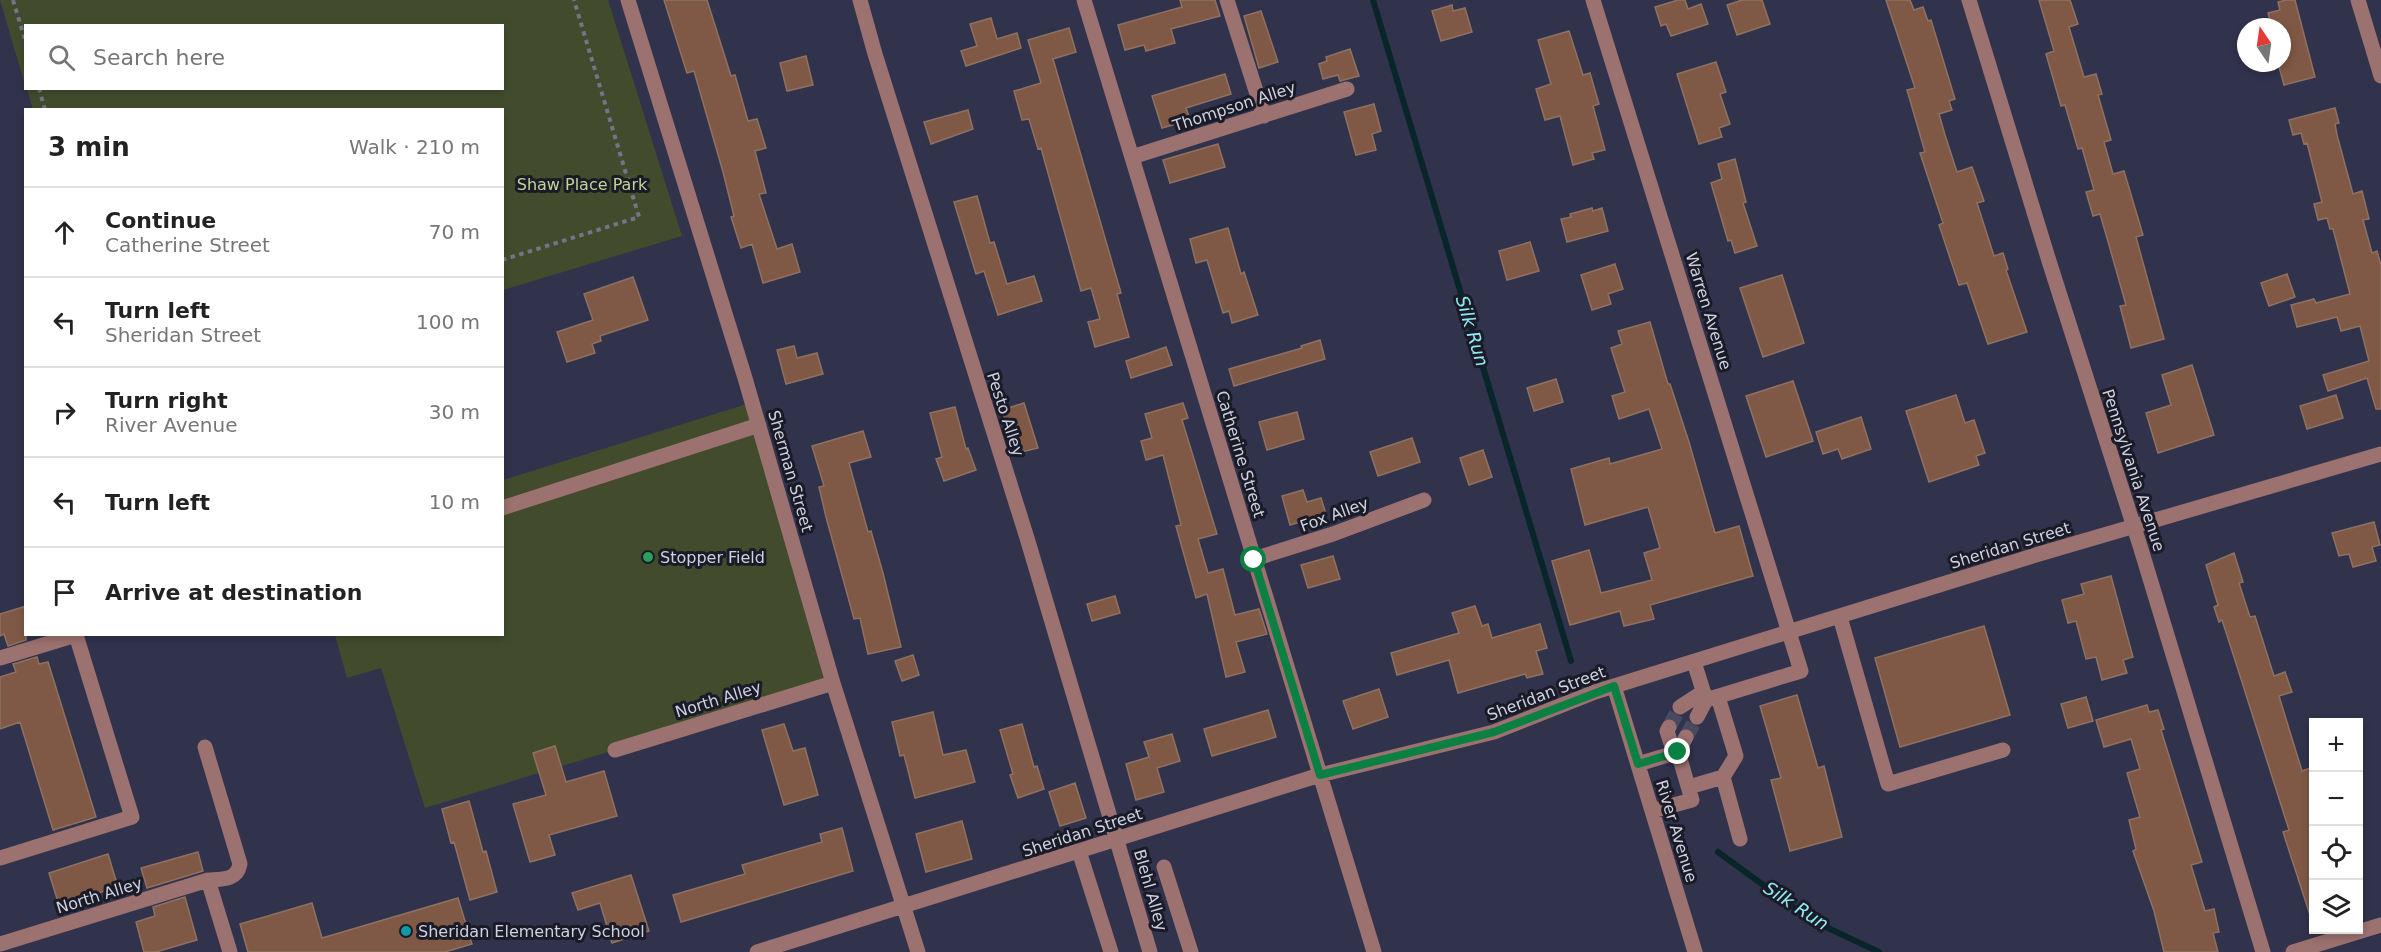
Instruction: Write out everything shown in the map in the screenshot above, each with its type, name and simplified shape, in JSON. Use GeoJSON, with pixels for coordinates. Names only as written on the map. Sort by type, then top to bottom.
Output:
{"type":"FeatureCollection","features":[{"type":"Feature","properties":{"kind":"street","name":"Sherman Street"},"geometry":{"type":"LineString","coordinates":[[628,0],[759,424],[833,683],[918,952]]}},
{"type":"Feature","properties":{"kind":"street","name":"Pesto Alley"},"geometry":{"type":"LineString","coordinates":[[860,0],[1118,839]]}},
{"type":"Feature","properties":{"kind":"street","name":"Catherine Street"},"geometry":{"type":"LineString","coordinates":[[1084,0],[1374,952]]}},
{"type":"Feature","properties":{"kind":"street"},"geometry":{"type":"LineString","coordinates":[[1227,0],[1264,116]]}},
{"type":"Feature","properties":{"kind":"street","name":"Warren Avenue"},"geometry":{"type":"LineString","coordinates":[[1593,0],[1802,671],[1709,696]]}},
{"type":"Feature","properties":{"kind":"street","name":"Pennsylvania Avenue"},"geometry":{"type":"LineString","coordinates":[[1969,0],[2134,527],[2263,952]]}},
{"type":"Feature","properties":{"kind":"street"},"geometry":{"type":"LineString","coordinates":[[2358,0],[2381,76]]}},
{"type":"Feature","properties":{"kind":"street","name":"Thompson Alley"},"geometry":{"type":"LineString","coordinates":[[1132,158],[1347,89]]}},
{"type":"Feature","properties":{"kind":"street"},"geometry":{"type":"LineString","coordinates":[[504,507],[759,424]]}},
{"type":"Feature","properties":{"kind":"street","name":"Sheridan Street"},"geometry":{"type":"LineString","coordinates":[[757,952],[1320,775],[1494,732],[1614,686],[2381,454]]}},
{"type":"Feature","properties":{"kind":"street","name":"Fox Alley"},"geometry":{"type":"LineString","coordinates":[[1254,560],[1334,534],[1424,500]]}},
{"type":"Feature","properties":{"kind":"street"},"geometry":{"type":"LineString","coordinates":[[1840,617],[1888,784],[2002,750]]}},
{"type":"Feature","properties":{"kind":"street"},"geometry":{"type":"LineString","coordinates":[[0,658],[73,636]]}},
{"type":"Feature","properties":{"kind":"street"},"geometry":{"type":"LineString","coordinates":[[0,858],[132,818],[76,636]]}},
{"type":"Feature","properties":{"kind":"street"},"geometry":{"type":"LineString","coordinates":[[1689,787],[1723,777],[1736,756],[1694,662]]}},
{"type":"Feature","properties":{"kind":"street","name":"North Alley"},"geometry":{"type":"LineString","coordinates":[[615,750],[833,683]]}},
{"type":"Feature","properties":{"kind":"street","name":"River Avenue"},"geometry":{"type":"LineString","coordinates":[[1614,686],[1695,952]]}},
{"type":"Feature","properties":{"kind":"street"},"geometry":{"type":"LineString","coordinates":[[1680,707],[1709,696]]}},
{"type":"Feature","properties":{"kind":"street"},"geometry":{"type":"LineString","coordinates":[[1697,717],[1709,696]]}},
{"type":"Feature","properties":{"kind":"street"},"geometry":{"type":"LineString","coordinates":[[1652,811],[1692,800],[1667,731],[1669,727]]}},
{"type":"Feature","properties":{"kind":"street"},"geometry":{"type":"LineString","coordinates":[[1638,764],[1676,753],[1686,737]]}},
{"type":"Feature","properties":{"kind":"street","name":"North Alley"},"geometry":{"type":"LineString","coordinates":[[0,944],[208,880],[233,877],[238,872],[240,864],[206,747]]}},
{"type":"Feature","properties":{"kind":"street"},"geometry":{"type":"LineString","coordinates":[[1723,777],[1740,839]]}},
{"type":"Feature","properties":{"kind":"street","name":"Blehl Alley"},"geometry":{"type":"LineString","coordinates":[[1118,839],[1150,952]]}},
{"type":"Feature","properties":{"kind":"street"},"geometry":{"type":"LineString","coordinates":[[1079,851],[1111,952]]}},
{"type":"Feature","properties":{"kind":"street"},"geometry":{"type":"LineString","coordinates":[[1164,867],[1191,952]]}},
{"type":"Feature","properties":{"kind":"street"},"geometry":{"type":"LineString","coordinates":[[208,880],[230,952]]}},
{"type":"Feature","properties":{"kind":"street"},"geometry":{"type":"LineString","coordinates":[[2293,952],[2381,925]]}},
{"type":"Feature","properties":{"kind":"path"},"geometry":{"type":"LineString","coordinates":[[13,0],[24,36]]}},
{"type":"Feature","properties":{"kind":"path"},"geometry":{"type":"LineString","coordinates":[[504,259],[639,217],[574,0]]}},
{"type":"Feature","properties":{"kind":"path"},"geometry":{"type":"LineString","coordinates":[[40,90],[44,108]]}},
{"type":"Feature","properties":{"kind":"green space","name":"Shaw Place Park"},"geometry":{"type":"Polygon","coordinates":[[[0,0],[608,0],[682,236],[504,290],[504,108],[32,108],[27,90],[504,90],[504,24],[24,24],[24,82],[0,0]]]}},
{"type":"Feature","properties":{"kind":"green space","name":"Stopper Field"},"geometry":{"type":"Polygon","coordinates":[[[747,404],[833,683],[425,808],[381,668],[347,678],[335,636],[504,636],[504,480],[747,404]]]}},
{"type":"Feature","properties":{"kind":"building"},"geometry":{"type":"Polygon","coordinates":[[[664,0],[707,0],[731,76],[735,75],[748,121],[757,119],[766,148],[755,151],[766,193],[759,194],[777,249],[792,244],[800,272],[763,283],[752,244],[741,248],[731,217],[734,216],[723,172],[694,71],[687,73],[664,0]]]}},
{"type":"Feature","properties":{"kind":"building"},"geometry":{"type":"Polygon","coordinates":[[[1180,0],[1215,0],[1220,16],[1171,29],[1175,43],[1146,51],[1144,45],[1125,50],[1118,25],[1182,7],[1180,0]]]}},
{"type":"Feature","properties":{"kind":"building"},"geometry":{"type":"Polygon","coordinates":[[[1685,0],[1688,9],[1701,4],[1708,24],[1671,36],[1666,24],[1661,26],[1655,7],[1685,0]]]}},
{"type":"Feature","properties":{"kind":"building"},"geometry":{"type":"Polygon","coordinates":[[[1742,0],[1762,0],[1770,24],[1737,35],[1727,5],[1742,0]]]}},
{"type":"Feature","properties":{"kind":"building"},"geometry":{"type":"Polygon","coordinates":[[[1886,0],[1910,0],[1914,10],[1923,7],[1928,21],[1931,20],[1955,99],[1949,101],[1952,110],[1939,114],[1945,135],[1957,172],[1972,167],[1984,201],[1977,203],[1994,256],[2003,253],[2008,269],[2006,270],[2027,332],[1988,344],[1967,283],[1959,285],[1939,225],[1943,223],[1920,153],[1925,152],[1907,90],[1915,88],[1886,0]]]}},
{"type":"Feature","properties":{"kind":"building"},"geometry":{"type":"Polygon","coordinates":[[[2039,0],[2070,0],[2078,24],[2069,27],[2084,77],[2096,74],[2102,94],[2098,95],[2111,140],[2104,142],[2113,174],[2124,171],[2143,235],[2136,237],[2164,339],[2131,348],[2120,306],[2126,305],[2109,245],[2100,214],[2093,216],[2086,192],[2094,190],[2082,148],[2078,149],[2065,105],[2061,106],[2046,54],[2054,51],[2039,0]]]}},
{"type":"Feature","properties":{"kind":"building"},"geometry":{"type":"Polygon","coordinates":[[[2295,0],[2315,77],[2284,85],[2280,72],[2291,72],[2291,18],[2269,18],[2268,13],[2280,10],[2278,2],[2295,0]]]}},
{"type":"Feature","properties":{"kind":"building"},"geometry":{"type":"Polygon","coordinates":[[[1452,5],[1453,11],[1465,8],[1472,32],[1441,41],[1432,11],[1452,5]]]}},
{"type":"Feature","properties":{"kind":"building"},"geometry":{"type":"Polygon","coordinates":[[[1261,11],[1278,62],[1259,68],[1244,16],[1261,11]]]}},
{"type":"Feature","properties":{"kind":"building"},"geometry":{"type":"Polygon","coordinates":[[[991,18],[997,39],[1017,33],[1021,48],[966,66],[961,51],[977,46],[970,24],[991,18]]]}},
{"type":"Feature","properties":{"kind":"building"},"geometry":{"type":"Polygon","coordinates":[[[1069,28],[1076,52],[1053,59],[1121,293],[1117,294],[1129,337],[1095,347],[1088,322],[1100,319],[1091,288],[1081,291],[1041,148],[1038,149],[1029,119],[1022,120],[1014,91],[1041,83],[1028,40],[1069,28]]]}},
{"type":"Feature","properties":{"kind":"building"},"geometry":{"type":"Polygon","coordinates":[[[1569,31],[1583,75],[1590,73],[1599,104],[1593,106],[1605,150],[1592,153],[1594,159],[1573,165],[1560,116],[1545,120],[1536,89],[1551,84],[1538,40],[1569,31]]]}},
{"type":"Feature","properties":{"kind":"building"},"geometry":{"type":"Polygon","coordinates":[[[1350,49],[1359,76],[1340,81],[1338,75],[1323,79],[1319,64],[1327,61],[1326,57],[1350,49]]]}},
{"type":"Feature","properties":{"kind":"building"},"geometry":{"type":"Polygon","coordinates":[[[806,56],[813,85],[787,91],[780,63],[806,56]]]}},
{"type":"Feature","properties":{"kind":"building"},"geometry":{"type":"Polygon","coordinates":[[[1716,62],[1726,92],[1720,94],[1730,124],[1719,128],[1722,137],[1699,144],[1677,74],[1716,62]]]}},
{"type":"Feature","properties":{"kind":"building"},"geometry":{"type":"Polygon","coordinates":[[[1225,74],[1231,94],[1186,108],[1190,120],[1162,128],[1152,96],[1225,74]]]}},
{"type":"Feature","properties":{"kind":"building"},"geometry":{"type":"Polygon","coordinates":[[[1374,104],[1381,131],[1372,134],[1376,150],[1356,155],[1344,112],[1374,104]]]}},
{"type":"Feature","properties":{"kind":"building"},"geometry":{"type":"Polygon","coordinates":[[[2335,108],[2339,123],[2335,124],[2337,135],[2353,194],[2362,191],[2369,219],[2363,220],[2372,253],[2377,251],[2381,265],[2381,409],[2376,409],[2367,378],[2328,391],[2323,375],[2369,361],[2360,326],[2341,331],[2337,317],[2297,327],[2291,305],[2314,299],[2316,303],[2350,294],[2333,229],[2330,229],[2327,218],[2318,220],[2314,204],[2322,202],[2307,143],[2304,144],[2301,133],[2293,135],[2289,120],[2335,108]]]}},
{"type":"Feature","properties":{"kind":"building"},"geometry":{"type":"Polygon","coordinates":[[[968,110],[973,129],[931,144],[924,122],[968,110]]]}},
{"type":"Feature","properties":{"kind":"building"},"geometry":{"type":"Polygon","coordinates":[[[1218,144],[1225,167],[1170,183],[1163,160],[1218,144]]]}},
{"type":"Feature","properties":{"kind":"building"},"geometry":{"type":"Polygon","coordinates":[[[1735,159],[1746,202],[1743,203],[1757,246],[1735,253],[1731,240],[1728,241],[1711,183],[1722,179],[1718,164],[1735,159]]]}},
{"type":"Feature","properties":{"kind":"building"},"geometry":{"type":"Polygon","coordinates":[[[977,196],[990,243],[994,242],[1007,284],[1034,276],[1042,301],[998,315],[984,271],[976,274],[954,202],[977,196]]]}},
{"type":"Feature","properties":{"kind":"building"},"geometry":{"type":"Polygon","coordinates":[[[1592,208],[1593,211],[1602,208],[1608,231],[1567,242],[1561,219],[1592,208]]]}},
{"type":"Feature","properties":{"kind":"building"},"geometry":{"type":"Polygon","coordinates":[[[1228,228],[1241,274],[1244,272],[1258,315],[1232,323],[1229,311],[1223,313],[1207,260],[1196,263],[1190,239],[1228,228]]]}},
{"type":"Feature","properties":{"kind":"building"},"geometry":{"type":"Polygon","coordinates":[[[1530,242],[1539,271],[1507,280],[1499,251],[1530,242]]]}},
{"type":"Feature","properties":{"kind":"building"},"geometry":{"type":"Polygon","coordinates":[[[1615,264],[1623,289],[1608,294],[1611,304],[1592,310],[1581,275],[1615,264]]]}},
{"type":"Feature","properties":{"kind":"building"},"geometry":{"type":"Polygon","coordinates":[[[2287,274],[2295,297],[2269,306],[2261,283],[2287,274]]]}},
{"type":"Feature","properties":{"kind":"building"},"geometry":{"type":"Polygon","coordinates":[[[1782,275],[1804,343],[1763,357],[1740,288],[1782,275]]]}},
{"type":"Feature","properties":{"kind":"building"},"geometry":{"type":"Polygon","coordinates":[[[633,277],[648,320],[600,336],[601,341],[592,344],[595,353],[567,362],[557,332],[593,320],[584,294],[633,277]]]}},
{"type":"Feature","properties":{"kind":"building"},"geometry":{"type":"Polygon","coordinates":[[[1650,322],[1668,384],[1670,384],[1689,442],[1715,533],[1739,526],[1753,576],[1650,605],[1654,619],[1624,626],[1620,611],[1570,625],[1552,561],[1589,550],[1601,593],[1652,580],[1644,553],[1660,548],[1648,507],[1585,525],[1571,469],[1609,458],[1610,464],[1662,449],[1649,409],[1619,419],[1612,396],[1625,392],[1611,348],[1622,344],[1618,331],[1650,322]]]}},
{"type":"Feature","properties":{"kind":"building"},"geometry":{"type":"Polygon","coordinates":[[[1320,340],[1325,359],[1234,386],[1229,369],[1302,348],[1301,346],[1320,340]]]}},
{"type":"Feature","properties":{"kind":"building"},"geometry":{"type":"Polygon","coordinates":[[[794,346],[797,358],[817,353],[823,374],[786,384],[777,350],[794,346]]]}},
{"type":"Feature","properties":{"kind":"building"},"geometry":{"type":"Polygon","coordinates":[[[1166,347],[1172,365],[1131,378],[1126,361],[1166,347]]]}},
{"type":"Feature","properties":{"kind":"building"},"geometry":{"type":"Polygon","coordinates":[[[2192,365],[2214,435],[2158,453],[2146,413],[2171,405],[2162,375],[2192,365]]]}},
{"type":"Feature","properties":{"kind":"building"},"geometry":{"type":"Polygon","coordinates":[[[1556,379],[1563,402],[1534,411],[1527,388],[1556,379]]]}},
{"type":"Feature","properties":{"kind":"building"},"geometry":{"type":"Polygon","coordinates":[[[1793,381],[1813,441],[1766,457],[1746,396],[1793,381]]]}},
{"type":"Feature","properties":{"kind":"building"},"geometry":{"type":"Polygon","coordinates":[[[1956,395],[1965,423],[1974,420],[1985,453],[1976,456],[1979,465],[1929,482],[1906,411],[1956,395]]]}},
{"type":"Feature","properties":{"kind":"building"},"geometry":{"type":"Polygon","coordinates":[[[2336,395],[2343,418],[2307,429],[2300,406],[2336,395]]]}},
{"type":"Feature","properties":{"kind":"building"},"geometry":{"type":"Polygon","coordinates":[[[1024,403],[1038,448],[1017,453],[1011,427],[1008,428],[1002,410],[1024,403]]]}},
{"type":"Feature","properties":{"kind":"building"},"geometry":{"type":"Polygon","coordinates":[[[1183,403],[1188,418],[1182,420],[1217,534],[1198,539],[1208,573],[1223,569],[1235,615],[1259,609],[1267,634],[1236,642],[1245,672],[1226,677],[1207,594],[1196,598],[1176,526],[1181,525],[1163,455],[1146,460],[1141,441],[1152,438],[1145,414],[1183,403]]]}},
{"type":"Feature","properties":{"kind":"building"},"geometry":{"type":"Polygon","coordinates":[[[955,407],[966,449],[968,448],[976,470],[944,481],[936,459],[942,457],[930,413],[955,407]]]}},
{"type":"Feature","properties":{"kind":"building"},"geometry":{"type":"Polygon","coordinates":[[[1297,412],[1304,439],[1267,450],[1259,422],[1297,412]]]}},
{"type":"Feature","properties":{"kind":"building"},"geometry":{"type":"Polygon","coordinates":[[[1861,417],[1871,449],[1842,459],[1838,449],[1823,454],[1816,432],[1861,417]]]}},
{"type":"Feature","properties":{"kind":"building"},"geometry":{"type":"Polygon","coordinates":[[[863,431],[871,457],[849,463],[868,532],[871,531],[883,573],[901,647],[868,654],[860,618],[854,619],[826,517],[819,487],[824,486],[812,446],[863,431]]]}},
{"type":"Feature","properties":{"kind":"building"},"geometry":{"type":"Polygon","coordinates":[[[1412,438],[1420,462],[1378,476],[1370,452],[1412,438]]]}},
{"type":"Feature","properties":{"kind":"building"},"geometry":{"type":"Polygon","coordinates":[[[1483,450],[1492,477],[1469,485],[1460,458],[1483,450]]]}},
{"type":"Feature","properties":{"kind":"building"},"geometry":{"type":"Polygon","coordinates":[[[1303,490],[1307,502],[1321,498],[1326,514],[1290,525],[1282,496],[1303,490]]]}},
{"type":"Feature","properties":{"kind":"building"},"geometry":{"type":"Polygon","coordinates":[[[2374,522],[2380,545],[2372,547],[2376,561],[2353,567],[2349,554],[2339,556],[2332,533],[2374,522]]]}},
{"type":"Feature","properties":{"kind":"building"},"geometry":{"type":"Polygon","coordinates":[[[2234,553],[2243,582],[2239,583],[2250,617],[2255,616],[2274,676],[2285,672],[2292,692],[2279,696],[2302,771],[2309,768],[2309,912],[2283,832],[2289,830],[2222,620],[2219,622],[2214,607],[2218,605],[2206,565],[2234,553]]]}},
{"type":"Feature","properties":{"kind":"building"},"geometry":{"type":"Polygon","coordinates":[[[1333,556],[1340,579],[1308,588],[1301,565],[1333,556]]]}},
{"type":"Feature","properties":{"kind":"building"},"geometry":{"type":"Polygon","coordinates":[[[2111,576],[2133,657],[2123,660],[2127,673],[2102,680],[2096,657],[2086,659],[2076,621],[2068,623],[2062,600],[2084,594],[2081,584],[2111,576]]]}},
{"type":"Feature","properties":{"kind":"building"},"geometry":{"type":"Polygon","coordinates":[[[1115,596],[1120,613],[1092,621],[1087,604],[1115,596]]]}},
{"type":"Feature","properties":{"kind":"building"},"geometry":{"type":"Polygon","coordinates":[[[1475,606],[1482,626],[1488,624],[1492,638],[1540,624],[1547,648],[1536,651],[1543,674],[1527,678],[1525,674],[1458,693],[1449,660],[1397,675],[1391,653],[1459,633],[1452,613],[1475,606]]]}},
{"type":"Feature","properties":{"kind":"building"},"geometry":{"type":"Polygon","coordinates":[[[24,607],[26,640],[8,646],[4,634],[0,636],[0,614],[24,607]]]}},
{"type":"Feature","properties":{"kind":"building"},"geometry":{"type":"Polygon","coordinates":[[[1984,626],[2010,715],[1900,747],[1875,658],[1984,626]]]}},
{"type":"Feature","properties":{"kind":"building"},"geometry":{"type":"Polygon","coordinates":[[[913,655],[919,675],[902,681],[895,661],[913,655]]]}},
{"type":"Feature","properties":{"kind":"building"},"geometry":{"type":"Polygon","coordinates":[[[37,657],[39,664],[48,662],[96,817],[53,830],[20,722],[0,729],[0,677],[16,672],[13,664],[37,657]]]}},
{"type":"Feature","properties":{"kind":"building"},"geometry":{"type":"Polygon","coordinates":[[[1379,689],[1388,717],[1353,729],[1343,701],[1379,689]]]}},
{"type":"Feature","properties":{"kind":"building"},"geometry":{"type":"Polygon","coordinates":[[[1797,695],[1818,768],[1824,766],[1842,837],[1790,851],[1771,780],[1781,778],[1760,706],[1797,695]]]}},
{"type":"Feature","properties":{"kind":"building"},"geometry":{"type":"Polygon","coordinates":[[[2086,697],[2093,721],[2068,728],[2061,704],[2086,697]]]}},
{"type":"Feature","properties":{"kind":"building"},"geometry":{"type":"Polygon","coordinates":[[[2147,705],[2149,712],[2158,710],[2164,729],[2161,730],[2202,862],[2191,865],[2205,911],[2214,909],[2219,932],[2213,933],[2218,952],[2164,952],[2154,911],[2133,851],[2136,849],[2129,820],[2140,817],[2127,773],[2140,769],[2131,739],[2104,747],[2096,720],[2147,705]]]}},
{"type":"Feature","properties":{"kind":"building"},"geometry":{"type":"Polygon","coordinates":[[[1268,710],[1276,737],[1212,756],[1204,729],[1268,710]]]}},
{"type":"Feature","properties":{"kind":"building"},"geometry":{"type":"Polygon","coordinates":[[[933,712],[943,755],[966,750],[975,782],[915,798],[904,755],[900,756],[892,722],[933,712]]]}},
{"type":"Feature","properties":{"kind":"building"},"geometry":{"type":"Polygon","coordinates":[[[784,724],[793,751],[805,748],[818,795],[784,805],[762,730],[784,724]]]}},
{"type":"Feature","properties":{"kind":"building"},"geometry":{"type":"Polygon","coordinates":[[[1022,724],[1034,767],[1037,766],[1044,789],[1018,798],[1010,775],[1013,774],[1000,730],[1022,724]]]}},
{"type":"Feature","properties":{"kind":"building"},"geometry":{"type":"Polygon","coordinates":[[[1172,734],[1180,761],[1157,768],[1164,792],[1136,800],[1126,764],[1149,757],[1144,742],[1172,734]]]}},
{"type":"Feature","properties":{"kind":"building"},"geometry":{"type":"Polygon","coordinates":[[[555,746],[566,782],[604,771],[617,816],[549,835],[555,855],[530,862],[513,804],[546,795],[533,753],[555,746]]]}},
{"type":"Feature","properties":{"kind":"building"},"geometry":{"type":"Polygon","coordinates":[[[1075,783],[1086,818],[1060,826],[1049,792],[1075,783]]]}},
{"type":"Feature","properties":{"kind":"building"},"geometry":{"type":"Polygon","coordinates":[[[469,801],[497,892],[470,900],[442,809],[469,801]]]}},
{"type":"Feature","properties":{"kind":"building"},"geometry":{"type":"Polygon","coordinates":[[[962,821],[972,859],[926,872],[916,834],[962,821]]]}},
{"type":"Feature","properties":{"kind":"building"},"geometry":{"type":"Polygon","coordinates":[[[842,828],[853,871],[681,922],[673,895],[745,874],[742,865],[822,842],[820,834],[842,828]]]}},
{"type":"Feature","properties":{"kind":"building"},"geometry":{"type":"Polygon","coordinates":[[[198,852],[203,871],[147,888],[141,868],[198,852]]]}},
{"type":"Feature","properties":{"kind":"building"},"geometry":{"type":"Polygon","coordinates":[[[108,854],[118,887],[59,905],[49,873],[108,854]]]}},
{"type":"Feature","properties":{"kind":"building"},"geometry":{"type":"Polygon","coordinates":[[[631,875],[649,931],[612,943],[600,903],[578,910],[572,893],[631,875]]]}},
{"type":"Feature","properties":{"kind":"building"},"geometry":{"type":"Polygon","coordinates":[[[185,897],[197,940],[156,952],[144,952],[136,922],[155,916],[153,907],[185,897]]]}},
{"type":"Feature","properties":{"kind":"building","name":"Sheridan Elementary School"},"geometry":{"type":"Polygon","coordinates":[[[458,898],[472,944],[445,952],[248,952],[240,924],[312,903],[322,938],[458,898]]]}},
{"type":"Feature","properties":{"kind":"waterway","name":"Silk Run"},"geometry":{"type":"LineString","coordinates":[[1373,0],[1571,661]]}},
{"type":"Feature","properties":{"kind":"waterway","name":"Silk Run"},"geometry":{"type":"LineString","coordinates":[[1718,852],[1811,920],[1879,952]]}},
{"type":"Feature","properties":{"kind":"tunnel"},"geometry":{"type":"LineString","coordinates":[[1669,727],[1680,707]]}},
{"type":"Feature","properties":{"kind":"tunnel"},"geometry":{"type":"LineString","coordinates":[[1686,737],[1697,717]]}},
{"type":"Feature","properties":{"kind":"place","name":"Stopper Field"},"geometry":{"type":"Point","coordinates":[648,557]}},
{"type":"Feature","properties":{"kind":"place","name":"Sheridan Elementary School"},"geometry":{"type":"Point","coordinates":[406,931]}},
{"type":"Feature","properties":{"kind":"route"},"geometry":{"type":"LineString","coordinates":[[1254,560],[1320,775],[1494,732],[1614,686],[1638,764],[1678,752]]}}]}
